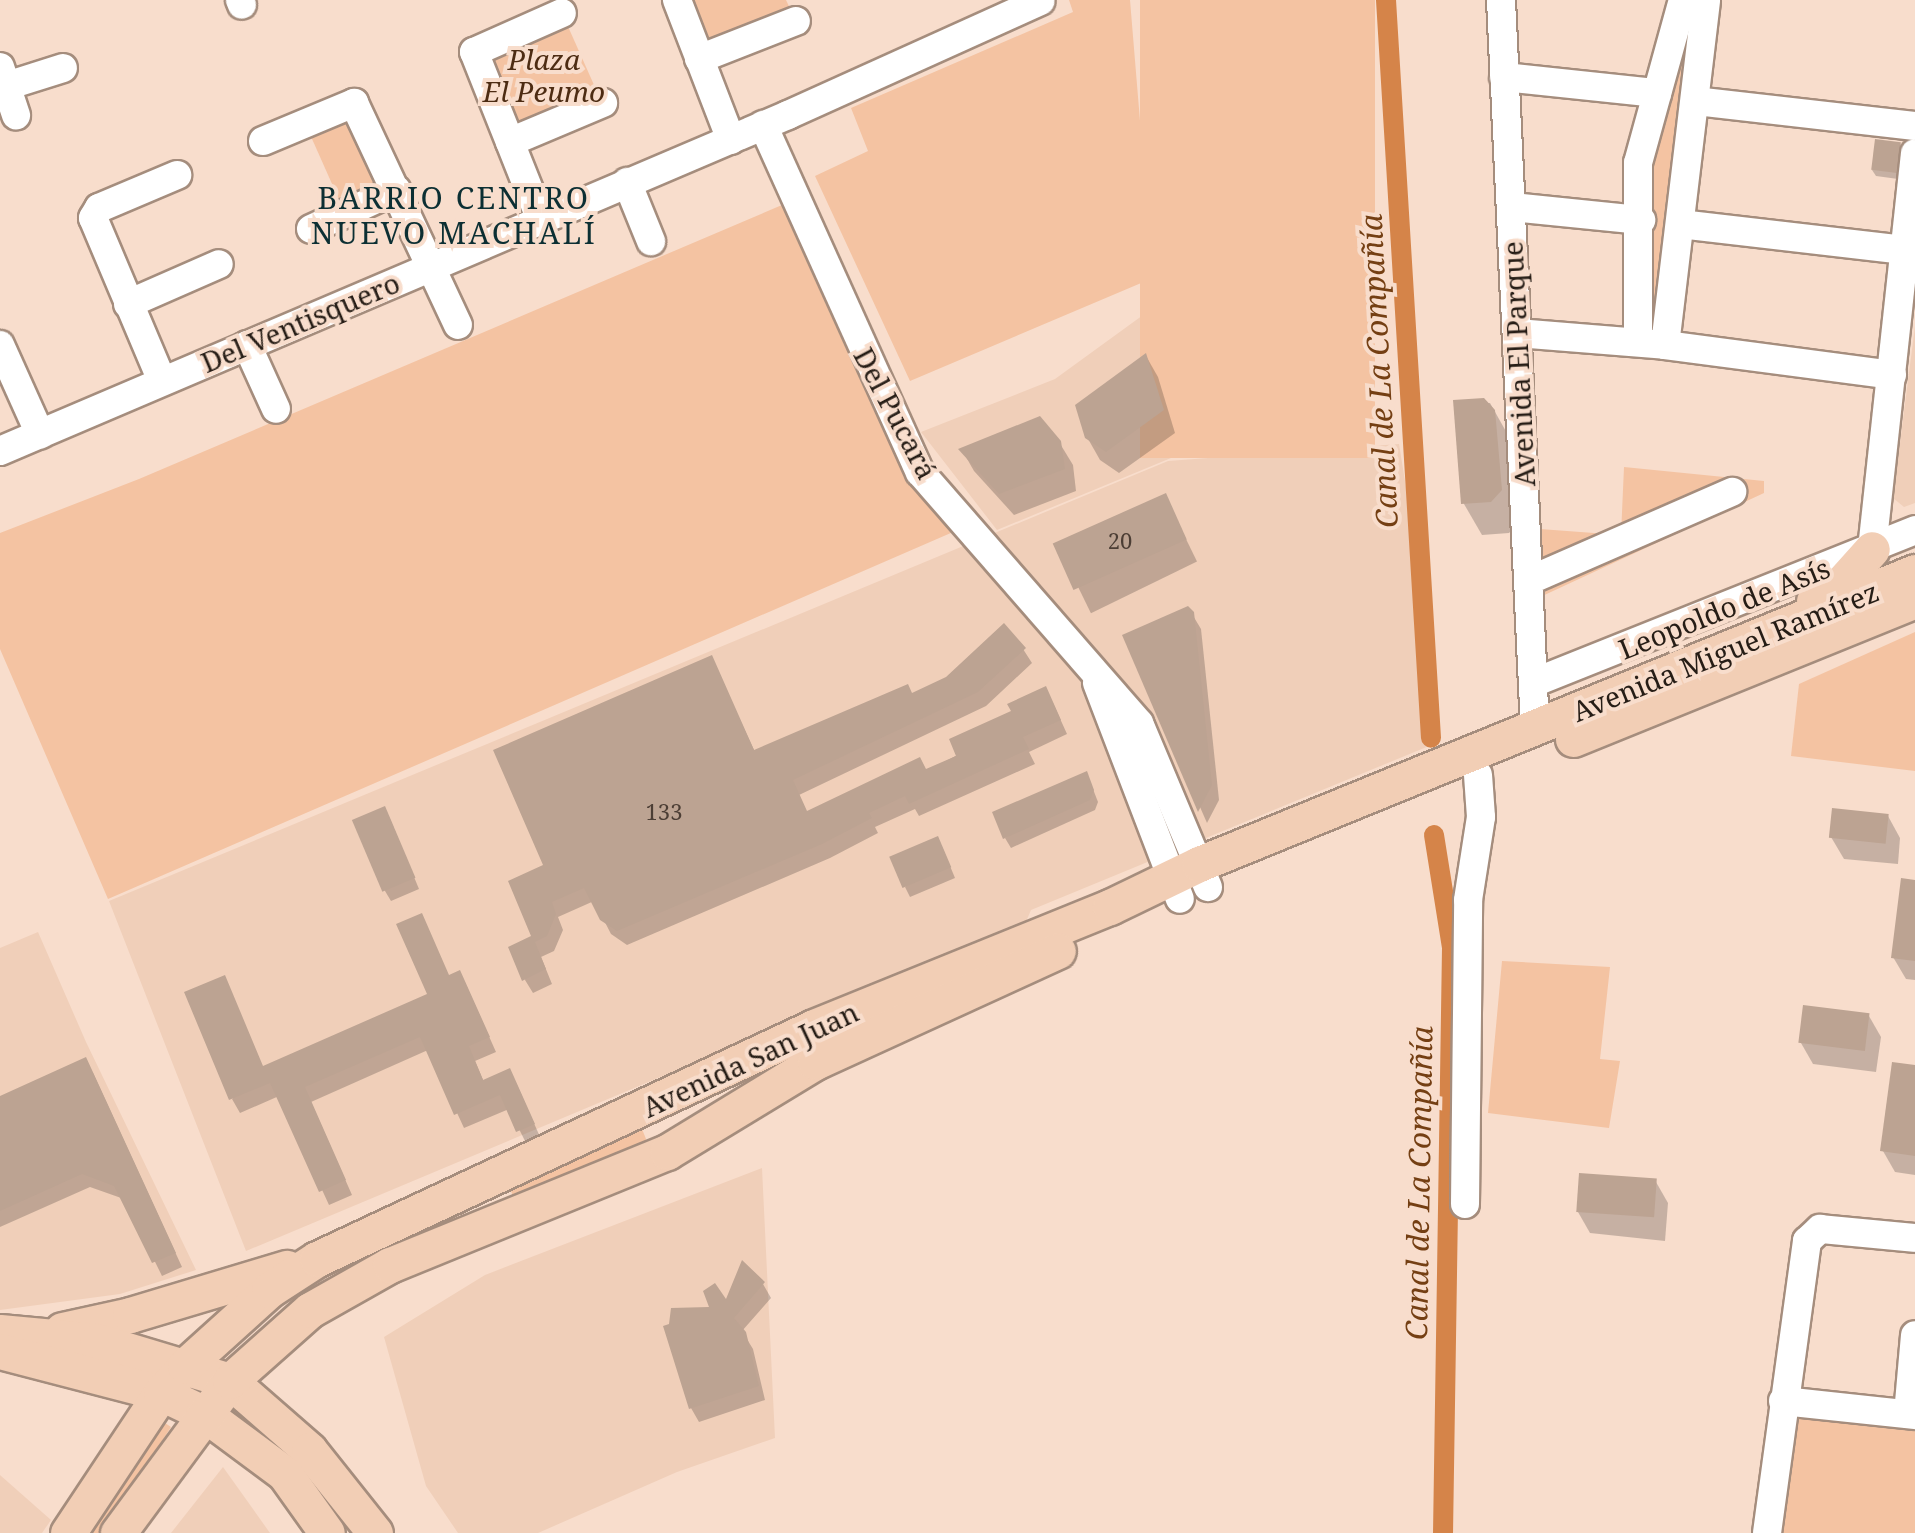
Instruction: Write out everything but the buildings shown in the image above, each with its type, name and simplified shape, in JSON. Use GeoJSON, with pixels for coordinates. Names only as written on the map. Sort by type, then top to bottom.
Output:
{"type":"FeatureCollection","features":[{"type":"Feature","properties":{"kind":"main road"},"geometry":{"type":"LineString","coordinates":[[1734,648],[1837,588],[1872,549]]}},
{"type":"Feature","properties":{"kind":"main road","name":"Avenida Miguel Ramírez"},"geometry":{"type":"LineString","coordinates":[[1536,741],[1734,648],[1915,572]]}},
{"type":"Feature","properties":{"kind":"main road","name":"Avenida Miguel Ramírez"},"geometry":{"type":"LineString","coordinates":[[1536,741],[1915,600]]}},
{"type":"Feature","properties":{"kind":"main road","name":"Avenida San Juan"},"geometry":{"type":"LineString","coordinates":[[68,1533],[162,1393],[185,1366],[270,1290],[317,1259],[372,1230],[814,1027],[1110,907],[1189,882],[1478,775],[1536,741]]}},
{"type":"Feature","properties":{"kind":"main road","name":"Avenida San Juan"},"geometry":{"type":"LineString","coordinates":[[118,1533],[202,1413],[230,1382],[310,1310],[390,1264],[667,1152],[815,1062],[1189,882],[1536,741]]}},
{"type":"Feature","properties":{"kind":"main road"},"geometry":{"type":"LineString","coordinates":[[601,1128],[613,1164],[605,1179]]}},
{"type":"Feature","properties":{"kind":"main road"},"geometry":{"type":"LineString","coordinates":[[372,1230],[376,1256],[390,1264]]}},
{"type":"Feature","properties":{"kind":"main road"},"geometry":{"type":"LineString","coordinates":[[45,1334],[141,1312],[317,1259]]}},
{"type":"Feature","properties":{"kind":"main road"},"geometry":{"type":"LineString","coordinates":[[0,1332],[97,1342],[230,1382],[309,1450],[375,1533]]}},
{"type":"Feature","properties":{"kind":"main road"},"geometry":{"type":"LineString","coordinates":[[0,1350],[162,1393],[202,1413],[285,1474],[327,1533]]}},
{"type":"Feature","properties":{"kind":"street"},"geometry":{"type":"LineString","coordinates":[[677,0],[731,140]]}},
{"type":"Feature","properties":{"kind":"street","name":"Avenida El Parque"},"geometry":{"type":"LineString","coordinates":[[1501,0],[1536,741]]}},
{"type":"Feature","properties":{"kind":"street"},"geometry":{"type":"LineString","coordinates":[[1651,344],[1638,163],[1684,0]]}},
{"type":"Feature","properties":{"kind":"street"},"geometry":{"type":"LineString","coordinates":[[1651,344],[1680,224],[1706,0]]}},
{"type":"Feature","properties":{"kind":"street","name":"Del Ventisquero"},"geometry":{"type":"LineString","coordinates":[[0,451],[731,140],[994,11],[1040,1]]}},
{"type":"Feature","properties":{"kind":"street"},"geometry":{"type":"LineString","coordinates":[[541,220],[474,52],[562,13]]}},
{"type":"Feature","properties":{"kind":"street"},"geometry":{"type":"LineString","coordinates":[[699,59],[796,21]]}},
{"type":"Feature","properties":{"kind":"street"},"geometry":{"type":"LineString","coordinates":[[16,115],[2,81],[62,68]]}},
{"type":"Feature","properties":{"kind":"street"},"geometry":{"type":"LineString","coordinates":[[1504,76],[1657,93]]}},
{"type":"Feature","properties":{"kind":"street"},"geometry":{"type":"LineString","coordinates":[[1695,101],[1915,126]]}},
{"type":"Feature","properties":{"kind":"street"},"geometry":{"type":"LineString","coordinates":[[264,141],[354,102],[458,325]]}},
{"type":"Feature","properties":{"kind":"street"},"geometry":{"type":"LineString","coordinates":[[510,142],[603,102]]}},
{"type":"Feature","properties":{"kind":"street","name":"Del Pucará"},"geometry":{"type":"LineString","coordinates":[[764,125],[920,472],[1090,662],[1189,882]]}},
{"type":"Feature","properties":{"kind":"street"},"geometry":{"type":"LineString","coordinates":[[1872,549],[1915,153]]}},
{"type":"Feature","properties":{"kind":"street"},"geometry":{"type":"LineString","coordinates":[[162,381],[94,213],[177,176]]}},
{"type":"Feature","properties":{"kind":"street"},"geometry":{"type":"LineString","coordinates":[[627,182],[651,241]]}},
{"type":"Feature","properties":{"kind":"street"},"geometry":{"type":"LineString","coordinates":[[312,230],[396,190]]}},
{"type":"Feature","properties":{"kind":"street"},"geometry":{"type":"LineString","coordinates":[[1512,207],[1641,220]]}},
{"type":"Feature","properties":{"kind":"street"},"geometry":{"type":"LineString","coordinates":[[1680,224],[1905,250]]}},
{"type":"Feature","properties":{"kind":"street"},"geometry":{"type":"LineString","coordinates":[[128,304],[220,264]]}},
{"type":"Feature","properties":{"kind":"street"},"geometry":{"type":"LineString","coordinates":[[1517,333],[1651,344],[1892,375]]}},
{"type":"Feature","properties":{"kind":"street"},"geometry":{"type":"LineString","coordinates":[[247,345],[276,409]]}},
{"type":"Feature","properties":{"kind":"street"},"geometry":{"type":"LineString","coordinates":[[2,352],[40,434]]}},
{"type":"Feature","properties":{"kind":"street"},"geometry":{"type":"LineString","coordinates":[[1528,581],[1732,492]]}},
{"type":"Feature","properties":{"kind":"street","name":"Leopoldo de Asís"},"geometry":{"type":"LineString","coordinates":[[1533,683],[1915,530]]}},
{"type":"Feature","properties":{"kind":"street"},"geometry":{"type":"LineString","coordinates":[[1465,1204],[1468,900],[1482,818],[1478,775]]}},
{"type":"Feature","properties":{"kind":"street"},"geometry":{"type":"LineString","coordinates":[[1767,1533],[1782,1401],[1807,1241],[1820,1229],[1915,1238]]}},
{"type":"Feature","properties":{"kind":"street"},"geometry":{"type":"LineString","coordinates":[[1782,1401],[1911,1415],[1915,1334]]}},
{"type":"Feature","properties":{"kind":"shaded area"},"geometry":{"type":"Polygon","coordinates":[[[1161,302],[1171,458],[997,530],[921,432],[1055,379],[1161,302]]]}},
{"type":"Feature","properties":{"kind":"shaded area"},"geometry":{"type":"Polygon","coordinates":[[[1915,326],[1915,503],[1904,507],[1893,498],[1915,326]]]}},
{"type":"Feature","properties":{"kind":"shaded area"},"geometry":{"type":"Polygon","coordinates":[[[1399,444],[1416,549],[1429,746],[1031,910],[1025,924],[246,1251],[109,901],[1168,461],[1399,444]]]}},
{"type":"Feature","properties":{"kind":"shaded area"},"geometry":{"type":"Polygon","coordinates":[[[38,932],[86,1042],[196,1270],[120,1294],[0,1310],[0,948],[38,932]]]}},
{"type":"Feature","properties":{"kind":"shaded area"},"geometry":{"type":"Polygon","coordinates":[[[762,1168],[775,1438],[677,1472],[538,1533],[458,1533],[426,1486],[384,1337],[485,1275],[762,1168]]]}},
{"type":"Feature","properties":{"kind":"shaded area"},"geometry":{"type":"Polygon","coordinates":[[[223,1467],[270,1533],[171,1533],[223,1467]]]}},
{"type":"Feature","properties":{"kind":"shaded area"},"geometry":{"type":"Polygon","coordinates":[[[0,1475],[51,1520],[42,1533],[0,1533],[0,1475]]]}},
{"type":"Feature","properties":{"kind":"green space"},"geometry":{"type":"Polygon","coordinates":[[[692,0],[786,0],[796,21],[717,55],[692,0]]]}},
{"type":"Feature","properties":{"kind":"green space"},"geometry":{"type":"Polygon","coordinates":[[[1069,0],[1130,0],[1153,278],[910,381],[815,176],[868,151],[851,108],[1073,12],[1069,0]]]}},
{"type":"Feature","properties":{"kind":"green space"},"geometry":{"type":"Polygon","coordinates":[[[1140,0],[1375,0],[1375,458],[1140,458],[1140,0]]]}},
{"type":"Feature","properties":{"kind":"green space"},"geometry":{"type":"Polygon","coordinates":[[[1697,0],[1664,312],[1649,306],[1647,139],[1697,0]]]}},
{"type":"Feature","properties":{"kind":"green space","name":"Plaza El Peumo"},"geometry":{"type":"Polygon","coordinates":[[[562,13],[602,103],[525,138],[484,48],[562,13]]]}},
{"type":"Feature","properties":{"kind":"green space"},"geometry":{"type":"Polygon","coordinates":[[[360,109],[393,184],[342,207],[309,132],[360,109]]]}},
{"type":"Feature","properties":{"kind":"green space"},"geometry":{"type":"Polygon","coordinates":[[[789,202],[960,529],[108,899],[0,649],[0,533],[139,479],[789,202]]]}},
{"type":"Feature","properties":{"kind":"green space"},"geometry":{"type":"Polygon","coordinates":[[[1624,467],[1764,481],[1764,493],[1538,598],[1540,529],[1621,535],[1624,467]]]}},
{"type":"Feature","properties":{"kind":"green space"},"geometry":{"type":"Polygon","coordinates":[[[1915,632],[1915,771],[1791,756],[1799,684],[1915,632]]]}},
{"type":"Feature","properties":{"kind":"green space"},"geometry":{"type":"Polygon","coordinates":[[[1502,961],[1610,967],[1600,1059],[1620,1061],[1609,1128],[1488,1113],[1502,961]]]}},
{"type":"Feature","properties":{"kind":"green space"},"geometry":{"type":"Polygon","coordinates":[[[629,1126],[642,1129],[646,1139],[638,1153],[513,1197],[509,1185],[629,1126]]]}},
{"type":"Feature","properties":{"kind":"green space"},"geometry":{"type":"Polygon","coordinates":[[[1792,1407],[1915,1421],[1915,1533],[1777,1533],[1792,1407]]]}},
{"type":"Feature","properties":{"kind":"green space"},"geometry":{"type":"Polygon","coordinates":[[[162,1421],[171,1427],[115,1514],[99,1533],[88,1533],[162,1421]]]}},
{"type":"Feature","properties":{"kind":"waterway","name":"Canal de La Compañía"},"geometry":{"type":"LineString","coordinates":[[1386,0],[1431,738]]}},
{"type":"Feature","properties":{"kind":"waterway","name":"Canal de La Compañía"},"geometry":{"type":"LineString","coordinates":[[1434,835],[1452,948],[1443,1533]]}},
{"type":"Feature","properties":{"kind":"district","name":"BARRIO CENTRO NUEVO MACHALÍ"},"geometry":{"type":"Point","coordinates":[454,215]}}]}
